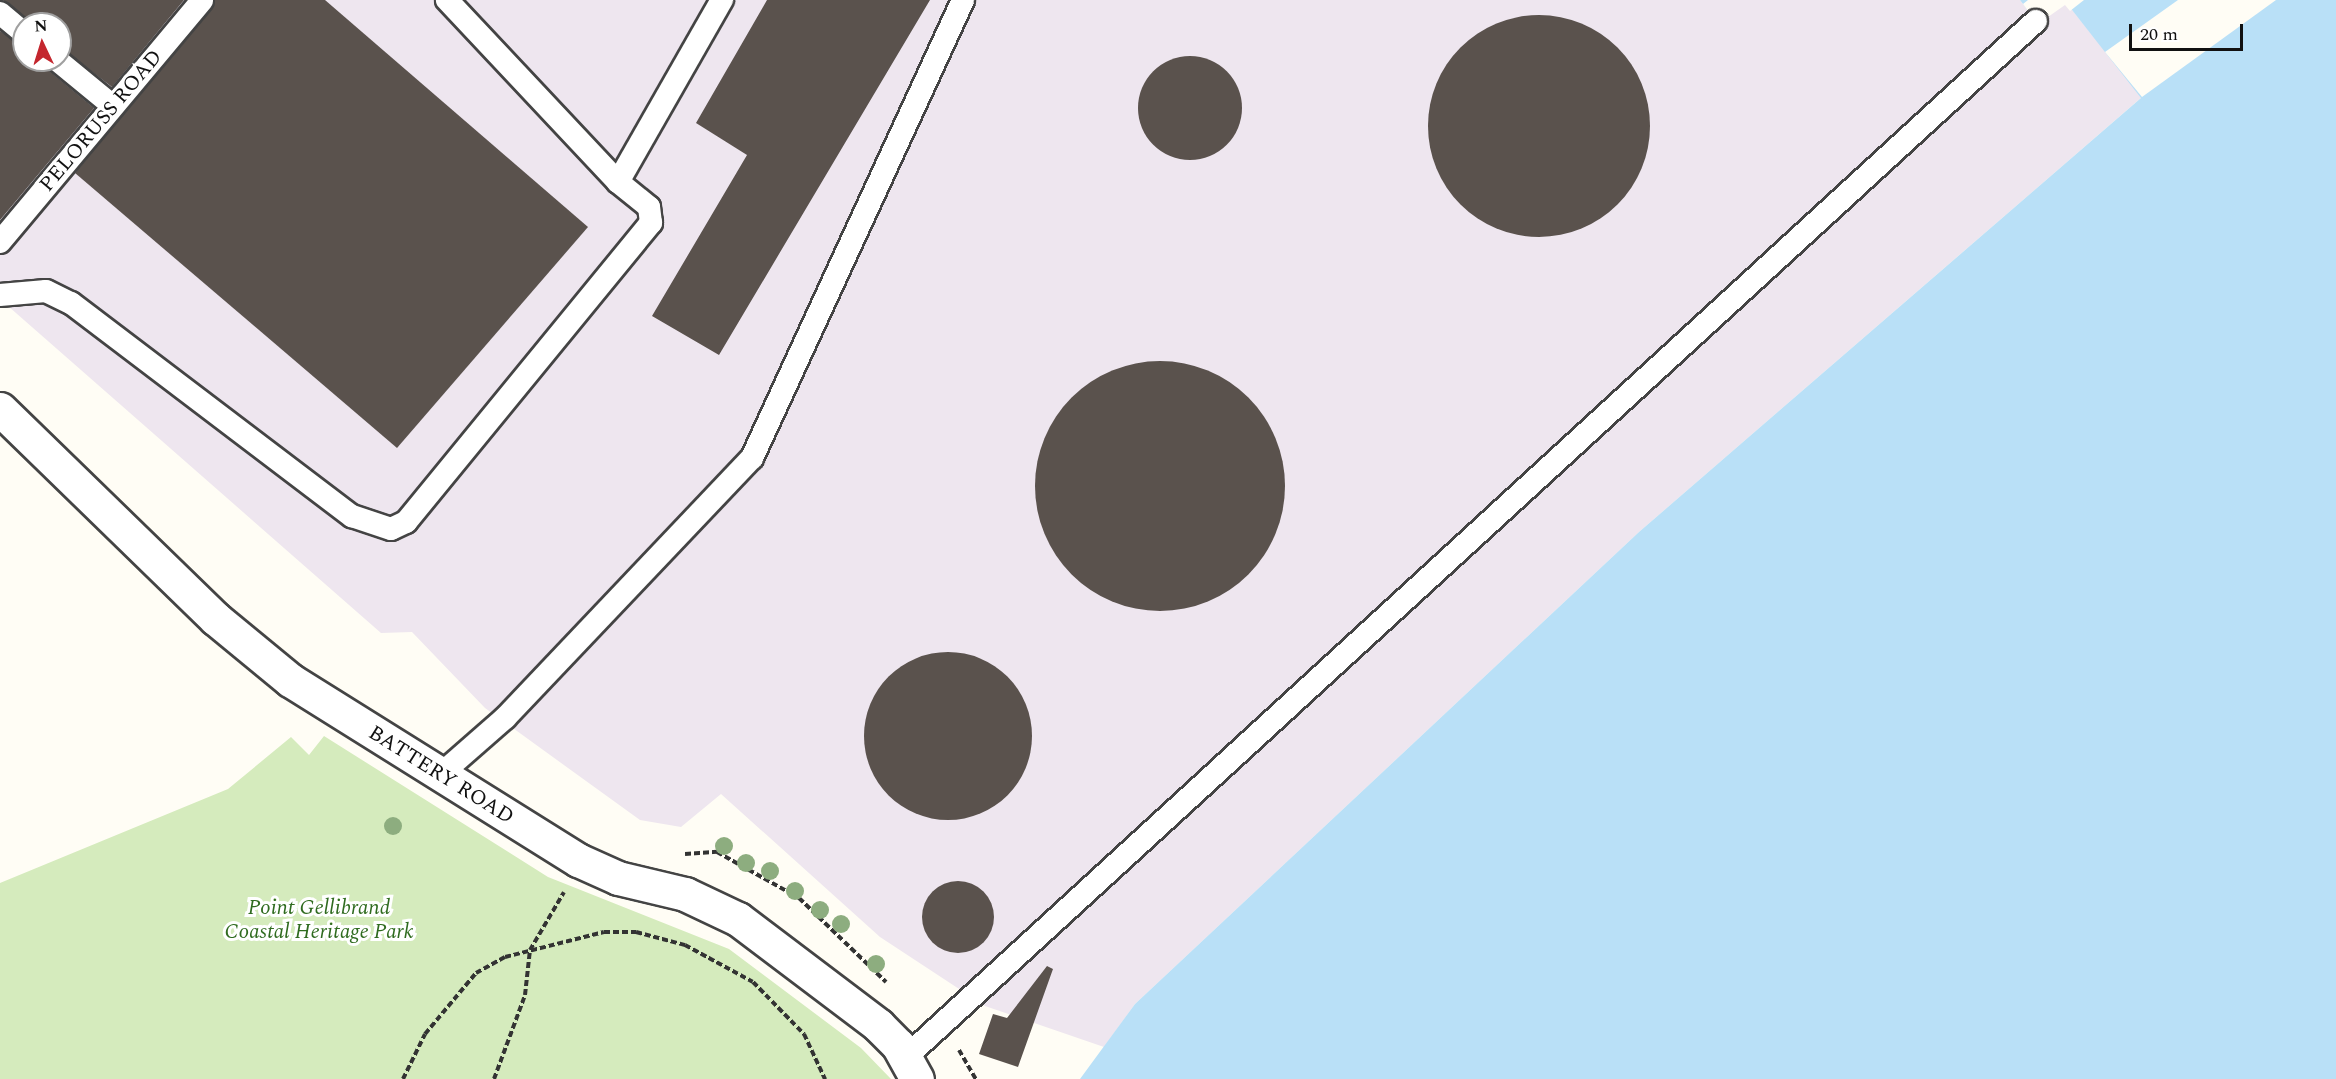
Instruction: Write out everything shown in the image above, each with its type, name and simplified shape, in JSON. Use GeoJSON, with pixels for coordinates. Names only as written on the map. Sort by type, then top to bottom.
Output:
{"type":"FeatureCollection","features":[{"type":"Feature","properties":{"kind":"street","name":"BATTERY ROAD"},"geometry":{"type":"LineString","coordinates":[[0,409],[255,652],[347,717],[578,860],[618,878],[685,894],[730,914],[858,1008],[912,1068]]}},
{"type":"Feature","properties":{"kind":"lane","name":"PELORUSS ROAD"},"geometry":{"type":"LineString","coordinates":[[0,242],[202,0]]}},
{"type":"Feature","properties":{"kind":"lane"},"geometry":{"type":"LineString","coordinates":[[0,295],[46,291],[71,303],[352,516],[391,529],[418,512],[642,239],[651,223],[649,207],[618,182],[447,0]]}},
{"type":"Feature","properties":{"kind":"lane"},"geometry":{"type":"LineString","coordinates":[[618,182],[722,0]]}},
{"type":"Feature","properties":{"kind":"lane"},"geometry":{"type":"LineString","coordinates":[[441,774],[505,718],[752,458],[963,0]]}},
{"type":"Feature","properties":{"kind":"lane"},"geometry":{"type":"LineString","coordinates":[[0,13],[12,23]]}},
{"type":"Feature","properties":{"kind":"lane"},"geometry":{"type":"LineString","coordinates":[[912,1068],[2036,21]]}},
{"type":"Feature","properties":{"kind":"lane"},"geometry":{"type":"LineString","coordinates":[[71,72],[112,106]]}},
{"type":"Feature","properties":{"kind":"path"},"geometry":{"type":"LineString","coordinates":[[494,1079],[525,995],[530,950],[578,860]]}},
{"type":"Feature","properties":{"kind":"path"},"geometry":{"type":"LineString","coordinates":[[403,1079],[425,1034],[460,989],[492,963],[530,950],[604,932],[636,932],[685,945],[753,982],[804,1035],[825,1079]]}},
{"type":"Feature","properties":{"kind":"shaded area"},"geometry":{"type":"Polygon","coordinates":[[[0,0],[2020,0],[2036,21],[2065,1],[2142,97],[1639,532],[1135,1004],[1104,1047],[985,1006],[880,937],[721,794],[681,827],[640,820],[485,708],[412,632],[381,633],[0,299],[0,0]]]}},
{"type":"Feature","properties":{"kind":"green space","name":"Point Gellibrand Coastal Heritage Park"},"geometry":{"type":"Polygon","coordinates":[[[324,736],[548,877],[729,949],[861,1048],[891,1079],[0,1079],[0,883],[228,789],[291,737],[309,755],[324,736]]]}},
{"type":"Feature","properties":{"kind":"water"},"geometry":{"type":"Polygon","coordinates":[[[2020,0],[2336,0],[2336,1079],[1080,1079],[1135,1004],[1639,532],[2141,98],[2065,1],[2036,21],[2020,0]]]}},
{"type":"Feature","properties":{"kind":"pier"},"geometry":{"type":"Polygon","coordinates":[[[2028,0],[2084,0],[2070,11],[2065,5],[2038,24],[2023,4],[2028,0]]]}},
{"type":"Feature","properties":{"kind":"pier"},"geometry":{"type":"Polygon","coordinates":[[[2178,0],[2276,0],[2142,97],[2105,52],[2178,0]]]}},
{"type":"Feature","properties":{"kind":"building"},"geometry":{"type":"Polygon","coordinates":[[[3,0],[184,0],[112,87],[72,56],[72,12],[18,12],[3,0]]]}},
{"type":"Feature","properties":{"kind":"building"},"geometry":{"type":"Polygon","coordinates":[[[215,0],[325,0],[588,227],[397,448],[75,173],[215,0]]]}},
{"type":"Feature","properties":{"kind":"building"},"geometry":{"type":"Polygon","coordinates":[[[767,0],[930,0],[719,355],[652,316],[747,155],[696,123],[767,0]]]}},
{"type":"Feature","properties":{"kind":"building"},"geometry":{"type":"Polygon","coordinates":[[[1539,15],[1561,17],[1591,28],[1609,40],[1625,56],[1637,74],[1645,94],[1650,126],[1648,148],[1637,178],[1625,196],[1609,212],[1591,224],[1571,232],[1539,237],[1517,235],[1487,224],[1469,212],[1453,196],[1441,178],[1433,158],[1428,126],[1430,104],[1441,74],[1453,56],[1469,40],[1487,28],[1507,20],[1539,15]]]}},
{"type":"Feature","properties":{"kind":"building"},"geometry":{"type":"Polygon","coordinates":[[[0,31],[12,38],[12,72],[50,72],[94,108],[0,220],[0,31]]]}},
{"type":"Feature","properties":{"kind":"building"},"geometry":{"type":"Polygon","coordinates":[[[1190,56],[1210,60],[1219,65],[1233,79],[1238,88],[1242,108],[1238,128],[1233,137],[1219,151],[1210,156],[1190,160],[1170,156],[1161,151],[1147,137],[1142,128],[1138,108],[1142,88],[1147,79],[1161,65],[1170,60],[1190,56]]]}},
{"type":"Feature","properties":{"kind":"building"},"geometry":{"type":"Polygon","coordinates":[[[1160,361],[1184,364],[1208,371],[1229,382],[1248,398],[1264,417],[1275,438],[1282,462],[1285,486],[1282,510],[1275,534],[1264,555],[1248,574],[1229,590],[1208,601],[1184,608],[1160,611],[1136,608],[1112,601],[1091,590],[1072,574],[1056,555],[1045,534],[1038,510],[1035,486],[1038,462],[1045,438],[1056,417],[1072,398],[1091,382],[1112,371],[1136,364],[1160,361]]]}},
{"type":"Feature","properties":{"kind":"building"},"geometry":{"type":"Polygon","coordinates":[[[948,652],[980,659],[1007,677],[1025,704],[1032,736],[1025,768],[1007,795],[980,813],[948,820],[916,813],[889,795],[871,768],[864,736],[871,704],[889,677],[916,659],[948,652]]]}},
{"type":"Feature","properties":{"kind":"building"},"geometry":{"type":"Polygon","coordinates":[[[965,881],[984,891],[992,903],[994,917],[992,931],[984,943],[972,951],[951,953],[932,943],[924,931],[922,910],[932,891],[944,883],[965,881]]]}},
{"type":"Feature","properties":{"kind":"building"},"geometry":{"type":"Polygon","coordinates":[[[1047,966],[1053,969],[1018,1067],[979,1054],[993,1014],[1007,1018],[1047,966]]]}}]}
